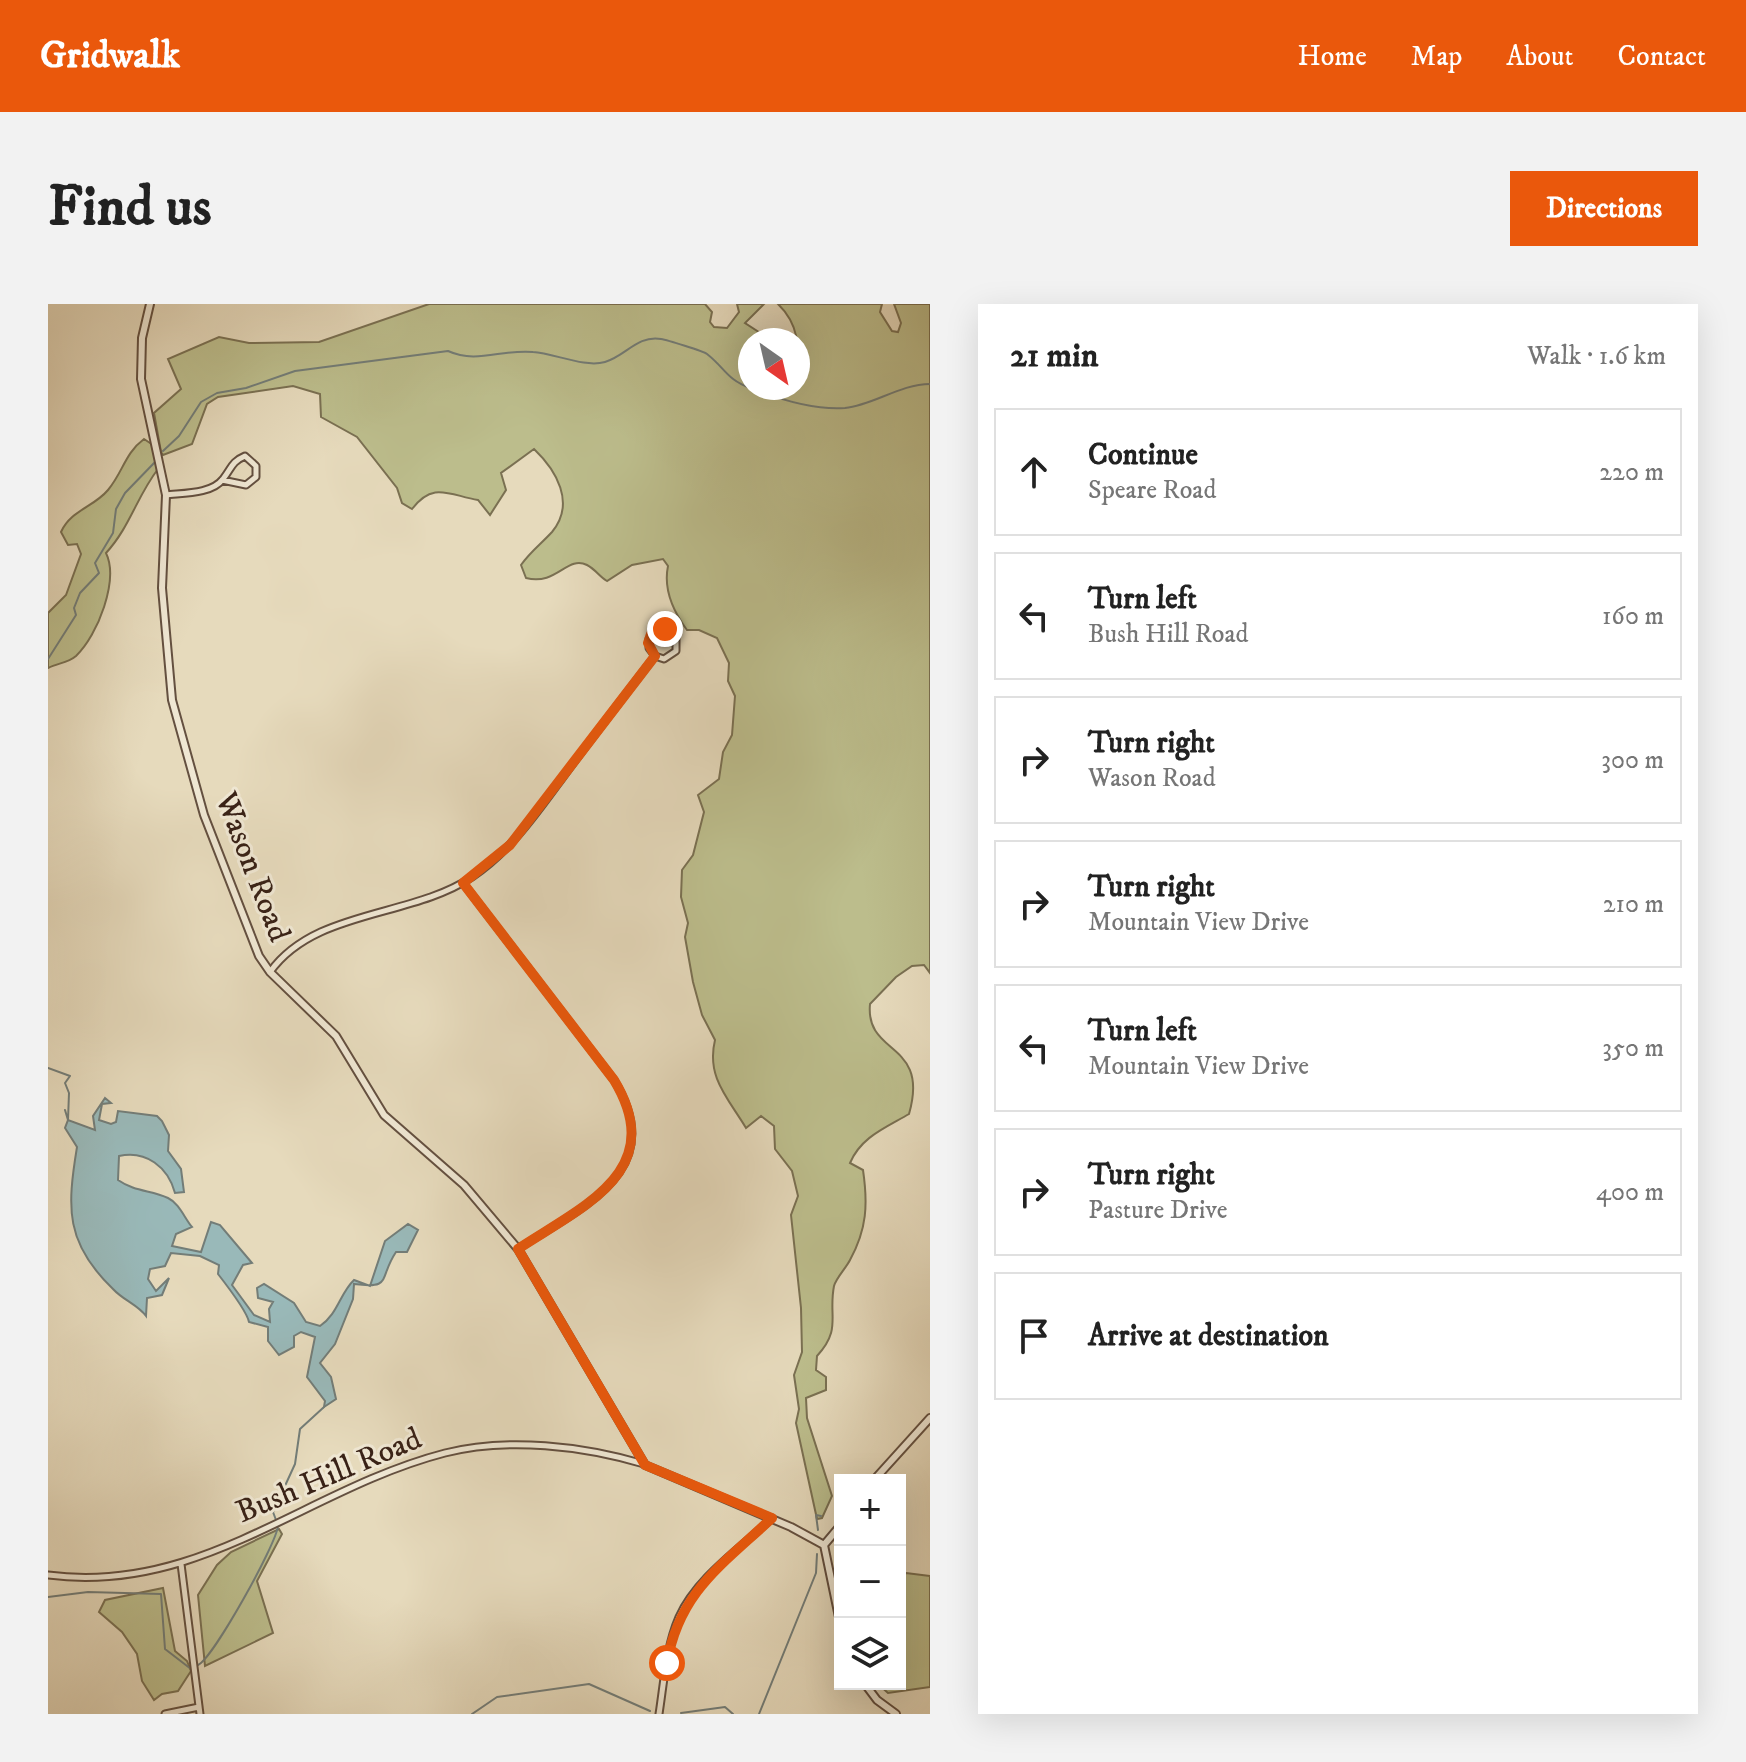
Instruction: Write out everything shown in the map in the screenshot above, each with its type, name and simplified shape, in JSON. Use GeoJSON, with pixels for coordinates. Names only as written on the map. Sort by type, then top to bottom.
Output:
{"type":"FeatureCollection","features":[{"type":"Feature","properties":{"kind":"street","name":"Wason Road"},"geometry":{"type":"LineString","coordinates":[[150,304],[142,338],[141,379],[166,495],[162,588],[175,713],[204,815],[228,870],[253,944],[270,972],[336,1036],[384,1115],[455,1176],[518,1249],[645,1465]]}},
{"type":"Feature","properties":{"kind":"street"},"geometry":{"type":"LineString","coordinates":[[166,495],[210,488],[222,480],[230,465],[245,456],[256,466],[256,477],[246,485],[222,480]]}},
{"type":"Feature","properties":{"kind":"street"},"geometry":{"type":"LineString","coordinates":[[660,629],[673,633],[678,642],[676,651],[664,659],[655,656],[648,643],[651,634],[660,629]]}},
{"type":"Feature","properties":{"kind":"street"},"geometry":{"type":"LineString","coordinates":[[270,972],[278,962],[333,926],[428,900],[463,883],[510,845],[655,656]]}},
{"type":"Feature","properties":{"kind":"street"},"geometry":{"type":"LineString","coordinates":[[463,883],[614,1080],[627,1102],[632,1122],[629,1156],[612,1184],[518,1249]]}},
{"type":"Feature","properties":{"kind":"street"},"geometry":{"type":"LineString","coordinates":[[879,1474],[930,1418]]}},
{"type":"Feature","properties":{"kind":"street","name":"Bush Hill Road"},"geometry":{"type":"LineString","coordinates":[[48,1575],[123,1576],[181,1564],[389,1472],[448,1452],[480,1447],[555,1447],[604,1453],[645,1465],[772,1518],[824,1545]]}},
{"type":"Feature","properties":{"kind":"street"},"geometry":{"type":"LineString","coordinates":[[659,1714],[670,1644],[684,1606],[700,1585],[772,1518]]}},
{"type":"Feature","properties":{"kind":"street"},"geometry":{"type":"LineString","coordinates":[[834,1533],[824,1545],[839,1618]]}},
{"type":"Feature","properties":{"kind":"street"},"geometry":{"type":"LineString","coordinates":[[165,1714],[199,1710],[181,1564]]}},
{"type":"Feature","properties":{"kind":"street"},"geometry":{"type":"LineString","coordinates":[[870,1690],[896,1714]]}},
{"type":"Feature","properties":{"kind":"green space"},"geometry":{"type":"Polygon","coordinates":[[[429,304],[705,304],[712,312],[710,322],[714,327],[727,328],[739,312],[737,304],[764,304],[745,323],[753,328],[738,328],[738,400],[810,400],[810,328],[794,328],[778,304],[882,304],[880,312],[892,331],[898,332],[901,323],[894,304],[930,304],[930,973],[924,965],[912,966],[896,977],[870,1004],[871,1021],[877,1033],[905,1061],[911,1073],[913,1090],[909,1114],[867,1140],[850,1163],[863,1170],[866,1205],[863,1227],[856,1249],[834,1286],[832,1330],[817,1356],[816,1370],[826,1377],[826,1390],[806,1398],[807,1418],[832,1496],[822,1518],[817,1519],[796,1423],[799,1409],[794,1375],[802,1352],[801,1308],[791,1215],[798,1196],[792,1171],[775,1149],[774,1126],[761,1116],[746,1128],[720,1087],[714,1065],[715,1040],[702,1015],[685,937],[688,923],[681,897],[682,870],[693,855],[704,812],[698,795],[719,779],[723,752],[732,735],[735,696],[728,681],[729,663],[717,638],[699,630],[687,630],[682,623],[670,600],[668,566],[663,559],[632,565],[607,581],[580,563],[546,578],[526,578],[521,565],[559,521],[563,499],[556,477],[534,449],[501,473],[506,490],[490,515],[478,500],[442,492],[427,495],[412,509],[402,503],[397,488],[357,437],[321,417],[320,394],[293,386],[218,397],[207,404],[192,444],[163,455],[154,413],[181,389],[168,359],[219,337],[249,343],[319,342],[429,304]]]}},
{"type":"Feature","properties":{"kind":"green space"},"geometry":{"type":"Polygon","coordinates":[[[144,439],[153,445],[158,469],[106,553],[110,578],[99,621],[76,656],[48,668],[48,613],[66,595],[81,554],[77,544],[68,545],[61,532],[71,519],[108,490],[132,450],[144,439]]]}},
{"type":"Feature","properties":{"kind":"green space"},"geometry":{"type":"Polygon","coordinates":[[[279,1529],[282,1534],[257,1581],[273,1633],[205,1666],[198,1595],[217,1565],[231,1552],[279,1529]]]}},
{"type":"Feature","properties":{"kind":"green space"},"geometry":{"type":"Polygon","coordinates":[[[906,1573],[930,1576],[930,1687],[888,1693],[885,1690],[906,1690],[906,1573]]]}},
{"type":"Feature","properties":{"kind":"green space"},"geometry":{"type":"Polygon","coordinates":[[[163,1588],[175,1651],[187,1661],[191,1671],[178,1691],[162,1694],[154,1700],[142,1681],[137,1654],[122,1632],[99,1612],[105,1600],[163,1588]]]}},
{"type":"Feature","properties":{"kind":"water"},"geometry":{"type":"Polygon","coordinates":[[[105,1098],[111,1103],[102,1104],[99,1120],[111,1124],[116,1122],[118,1111],[157,1116],[162,1121],[169,1135],[168,1151],[181,1169],[184,1192],[175,1193],[161,1168],[138,1156],[119,1156],[118,1180],[168,1198],[179,1207],[192,1227],[176,1234],[172,1246],[201,1252],[211,1222],[220,1225],[252,1263],[243,1265],[232,1285],[254,1315],[270,1322],[269,1309],[273,1302],[258,1298],[257,1288],[264,1284],[294,1303],[306,1322],[320,1326],[331,1316],[354,1280],[368,1285],[354,1284],[353,1299],[335,1344],[320,1363],[331,1377],[336,1399],[324,1407],[325,1401],[307,1377],[315,1337],[301,1332],[294,1336],[294,1347],[279,1355],[268,1341],[268,1327],[249,1322],[218,1274],[219,1265],[200,1256],[171,1253],[165,1266],[150,1269],[148,1279],[156,1291],[169,1278],[162,1295],[147,1298],[146,1316],[97,1272],[78,1240],[73,1224],[71,1207],[77,1147],[65,1128],[68,1120],[95,1130],[93,1116],[105,1098]]]}},
{"type":"Feature","properties":{"kind":"water"},"geometry":{"type":"Polygon","coordinates":[[[408,1224],[418,1230],[407,1252],[396,1252],[383,1280],[370,1285],[385,1241],[408,1224]]]}},
{"type":"Feature","properties":{"kind":"waterway"},"geometry":{"type":"LineString","coordinates":[[163,451],[179,436],[201,402],[217,393],[246,388],[295,371],[448,351],[469,356],[533,352],[597,363],[612,359],[645,340],[661,339],[707,354],[738,382]]}},
{"type":"Feature","properties":{"kind":"waterway"},"geometry":{"type":"LineString","coordinates":[[787,400],[845,408],[908,387],[930,384]]}},
{"type":"Feature","properties":{"kind":"waterway"},"geometry":{"type":"LineString","coordinates":[[48,659],[76,615],[74,608],[80,593],[99,573],[95,563],[113,533],[116,509],[125,493],[156,461]]}},
{"type":"Feature","properties":{"kind":"waterway"},"geometry":{"type":"LineString","coordinates":[[48,1068],[70,1076],[65,1083],[69,1093],[68,1120],[65,1110]]}},
{"type":"Feature","properties":{"kind":"waterway"},"geometry":{"type":"LineString","coordinates":[[276,1520],[273,1512],[295,1464],[300,1429],[324,1407]]}},
{"type":"Feature","properties":{"kind":"waterway"},"geometry":{"type":"LineString","coordinates":[[818,1530],[816,1515],[821,1516]]}},
{"type":"Feature","properties":{"kind":"waterway"},"geometry":{"type":"LineString","coordinates":[[198,1665],[217,1643],[243,1600],[267,1555],[278,1526]]}},
{"type":"Feature","properties":{"kind":"waterway"},"geometry":{"type":"LineString","coordinates":[[759,1714],[816,1573],[817,1554]]}},
{"type":"Feature","properties":{"kind":"waterway"},"geometry":{"type":"LineString","coordinates":[[48,1597],[88,1592],[161,1594],[165,1649],[191,1669]]}},
{"type":"Feature","properties":{"kind":"waterway"},"geometry":{"type":"LineString","coordinates":[[472,1714],[497,1697],[589,1684],[650,1711]]}},
{"type":"Feature","properties":{"kind":"waterway"},"geometry":{"type":"LineString","coordinates":[[681,1713],[725,1707],[733,1714]]}},
{"type":"Feature","properties":{"kind":"route"},"geometry":{"type":"LineString","coordinates":[[665,629],[651,634],[648,643],[655,656],[527,825],[501,854],[463,883],[614,1080],[627,1102],[632,1122],[629,1156],[612,1184],[518,1249],[555,1307],[645,1465],[772,1518],[700,1585],[684,1606],[675,1627],[667,1663]]}}]}
